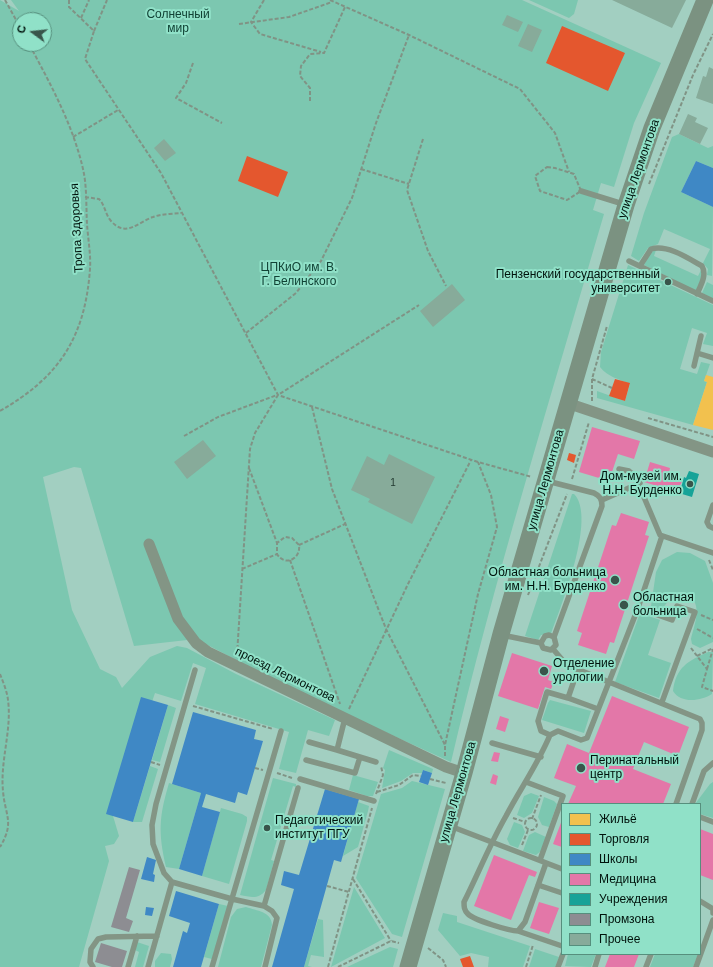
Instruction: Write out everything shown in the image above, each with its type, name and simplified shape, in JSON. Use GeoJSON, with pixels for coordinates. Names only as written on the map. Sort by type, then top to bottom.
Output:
{"type":"FeatureCollection","features":[{"type":"Feature","properties":{"kind":"main road","name":"улица Лермонтова"},"geometry":{"type":"LineString","coordinates":[[408,967],[448,826],[476,739],[539,479],[567,403],[626,205],[652,128],[705,0]]}},
{"type":"Feature","properties":{"kind":"street"},"geometry":{"type":"LineString","coordinates":[[567,403],[713,452]]}},
{"type":"Feature","properties":{"kind":"street","name":"проезд Лермонтова"},"geometry":{"type":"LineString","coordinates":[[149,544],[174,610],[184,629],[201,648],[446,767],[464,773]]}},
{"type":"Feature","properties":{"kind":"lane"},"geometry":{"type":"LineString","coordinates":[[581,191],[626,205]]}},
{"type":"Feature","properties":{"kind":"lane"},"geometry":{"type":"LineString","coordinates":[[640,266],[651,249],[657,247],[677,253],[702,266],[705,270],[704,278],[698,294]]}},
{"type":"Feature","properties":{"kind":"lane"},"geometry":{"type":"LineString","coordinates":[[629,261],[713,301]]}},
{"type":"Feature","properties":{"kind":"lane"},"geometry":{"type":"LineString","coordinates":[[694,366],[701,336]]}},
{"type":"Feature","properties":{"kind":"lane"},"geometry":{"type":"LineString","coordinates":[[697,353],[713,358]]}},
{"type":"Feature","properties":{"kind":"lane"},"geometry":{"type":"LineString","coordinates":[[619,469],[633,474],[640,483],[658,532],[662,536],[713,553]]}},
{"type":"Feature","properties":{"kind":"lane"},"geometry":{"type":"LineString","coordinates":[[539,479],[594,493],[602,500],[602,506],[554,637],[556,643],[553,649]]}},
{"type":"Feature","properties":{"kind":"lane"},"geometry":{"type":"LineString","coordinates":[[602,500],[640,483]]}},
{"type":"Feature","properties":{"kind":"lane"},"geometry":{"type":"LineString","coordinates":[[713,505],[707,522],[709,526],[713,528]]}},
{"type":"Feature","properties":{"kind":"lane"},"geometry":{"type":"LineString","coordinates":[[561,946],[518,931],[509,931],[469,915],[464,909],[464,902],[506,816],[541,757],[550,735],[558,731],[581,740],[585,740],[638,608],[662,536]]}},
{"type":"Feature","properties":{"kind":"lane"},"geometry":{"type":"LineString","coordinates":[[638,608],[672,620],[677,606],[694,612],[662,702]]}},
{"type":"Feature","properties":{"kind":"lane"},"geometry":{"type":"LineString","coordinates":[[501,634],[541,643],[545,649],[553,649],[565,663],[698,717],[702,723],[702,730],[676,803]]}},
{"type":"Feature","properties":{"kind":"lane"},"geometry":{"type":"LineString","coordinates":[[541,643],[543,638],[547,635],[554,637]]}},
{"type":"Feature","properties":{"kind":"lane"},"geometry":{"type":"LineString","coordinates":[[568,698],[578,669]]}},
{"type":"Feature","properties":{"kind":"lane"},"geometry":{"type":"LineString","coordinates":[[195,670],[156,804],[152,825],[153,844],[164,873],[172,882],[232,899],[264,906],[272,911],[277,918],[265,967]]}},
{"type":"Feature","properties":{"kind":"lane"},"geometry":{"type":"LineString","coordinates":[[550,735],[541,731],[538,721],[547,692],[598,709]]}},
{"type":"Feature","properties":{"kind":"lane"},"geometry":{"type":"LineString","coordinates":[[337,750],[345,718]]}},
{"type":"Feature","properties":{"kind":"lane"},"geometry":{"type":"LineString","coordinates":[[212,967],[281,731]]}},
{"type":"Feature","properties":{"kind":"lane"},"geometry":{"type":"LineString","coordinates":[[309,742],[376,762]]}},
{"type":"Feature","properties":{"kind":"lane"},"geometry":{"type":"LineString","coordinates":[[492,743],[541,757]]}},
{"type":"Feature","properties":{"kind":"lane"},"geometry":{"type":"LineString","coordinates":[[306,760],[355,773],[360,757]]}},
{"type":"Feature","properties":{"kind":"lane"},"geometry":{"type":"LineString","coordinates":[[692,803],[704,771],[713,763]]}},
{"type":"Feature","properties":{"kind":"lane"},"geometry":{"type":"LineString","coordinates":[[300,780],[374,801]]}},
{"type":"Feature","properties":{"kind":"lane"},"geometry":{"type":"LineString","coordinates":[[518,931],[525,922],[538,884],[543,862],[563,796],[526,782]]}},
{"type":"Feature","properties":{"kind":"lane"},"geometry":{"type":"LineString","coordinates":[[264,906],[298,788]]}},
{"type":"Feature","properties":{"kind":"lane"},"geometry":{"type":"LineString","coordinates":[[701,817],[713,822]]}},
{"type":"Feature","properties":{"kind":"lane"},"geometry":{"type":"LineString","coordinates":[[448,826],[561,869]]}},
{"type":"Feature","properties":{"kind":"lane"},"geometry":{"type":"LineString","coordinates":[[148,967],[172,882]]}},
{"type":"Feature","properties":{"kind":"lane"},"geometry":{"type":"LineString","coordinates":[[538,884],[561,893]]}},
{"type":"Feature","properties":{"kind":"lane"},"geometry":{"type":"LineString","coordinates":[[701,902],[713,909],[713,913]]}},
{"type":"Feature","properties":{"kind":"lane"},"geometry":{"type":"LineString","coordinates":[[698,966],[713,920]]}},
{"type":"Feature","properties":{"kind":"lane"},"geometry":{"type":"LineString","coordinates":[[128,967],[137,936]]}},
{"type":"Feature","properties":{"kind":"lane"},"geometry":{"type":"LineString","coordinates":[[93,967],[90,962],[92,949],[98,939],[106,937],[156,936]]}},
{"type":"Feature","properties":{"kind":"lane"},"geometry":{"type":"LineString","coordinates":[[558,967],[563,955]]}},
{"type":"Feature","properties":{"kind":"lane"},"geometry":{"type":"LineString","coordinates":[[595,967],[599,955]]}},
{"type":"Feature","properties":{"kind":"lane"},"geometry":{"type":"LineString","coordinates":[[646,967],[651,955]]}},
{"type":"Feature","properties":{"kind":"path"},"geometry":{"type":"LineString","coordinates":[[5,0],[12,13]]}},
{"type":"Feature","properties":{"kind":"path"},"geometry":{"type":"LineString","coordinates":[[69,0],[69,7],[94,31]]}},
{"type":"Feature","properties":{"kind":"path"},"geometry":{"type":"LineString","coordinates":[[81,18],[89,0]]}},
{"type":"Feature","properties":{"kind":"path"},"geometry":{"type":"LineString","coordinates":[[108,0],[94,31],[88,52],[84,58],[160,173],[278,395],[471,460],[539,479]]}},
{"type":"Feature","properties":{"kind":"path"},"geometry":{"type":"LineString","coordinates":[[251,22],[264,0]]}},
{"type":"Feature","properties":{"kind":"path"},"geometry":{"type":"LineString","coordinates":[[239,24],[289,17],[332,1],[409,35],[520,89],[555,133],[569,172]]}},
{"type":"Feature","properties":{"kind":"path"},"geometry":{"type":"LineString","coordinates":[[324,53],[345,7]]}},
{"type":"Feature","properties":{"kind":"path"},"geometry":{"type":"LineString","coordinates":[[251,22],[260,34],[324,53]]}},
{"type":"Feature","properties":{"kind":"path"},"geometry":{"type":"LineString","coordinates":[[647,190],[693,75],[713,34]]}},
{"type":"Feature","properties":{"kind":"path"},"geometry":{"type":"LineString","coordinates":[[246,333],[296,292],[321,261],[352,198],[376,123],[409,35]]}},
{"type":"Feature","properties":{"kind":"path","name":"Тропа Здоровья"},"geometry":{"type":"LineString","coordinates":[[0,411],[46,378],[61,361],[76,334],[87,294],[90,268],[84,170],[73,137],[51,85],[33,52]]}},
{"type":"Feature","properties":{"kind":"path"},"geometry":{"type":"LineString","coordinates":[[310,101],[310,88],[300,76],[301,66],[310,54],[324,53]]}},
{"type":"Feature","properties":{"kind":"path"},"geometry":{"type":"LineString","coordinates":[[193,63],[186,83],[176,98],[222,123]]}},
{"type":"Feature","properties":{"kind":"path"},"geometry":{"type":"LineString","coordinates":[[73,137],[118,110]]}},
{"type":"Feature","properties":{"kind":"path"},"geometry":{"type":"LineString","coordinates":[[423,138],[407,190],[428,251],[446,286]]}},
{"type":"Feature","properties":{"kind":"path"},"geometry":{"type":"LineString","coordinates":[[545,168],[555,168],[569,172],[576,177],[581,191],[567,200],[542,192],[538,188],[535,176],[545,168]]}},
{"type":"Feature","properties":{"kind":"path"},"geometry":{"type":"LineString","coordinates":[[361,169],[409,184]]}},
{"type":"Feature","properties":{"kind":"path"},"geometry":{"type":"LineString","coordinates":[[85,197],[99,199],[110,220],[116,225],[125,228],[132,228],[156,216],[180,213]]}},
{"type":"Feature","properties":{"kind":"path"},"geometry":{"type":"LineString","coordinates":[[184,436],[218,417],[278,395],[419,305]]}},
{"type":"Feature","properties":{"kind":"path"},"geometry":{"type":"LineString","coordinates":[[592,401],[592,379],[608,319]]}},
{"type":"Feature","properties":{"kind":"path"},"geometry":{"type":"LineString","coordinates":[[592,379],[612,388]]}},
{"type":"Feature","properties":{"kind":"path"},"geometry":{"type":"LineString","coordinates":[[236,666],[249,467],[253,439],[278,395]]}},
{"type":"Feature","properties":{"kind":"path"},"geometry":{"type":"LineString","coordinates":[[312,407],[332,489],[386,629],[445,745]]}},
{"type":"Feature","properties":{"kind":"path"},"geometry":{"type":"LineString","coordinates":[[645,416],[713,436]]}},
{"type":"Feature","properties":{"kind":"path"},"geometry":{"type":"LineString","coordinates":[[345,718],[386,629],[471,460]]}},
{"type":"Feature","properties":{"kind":"path"},"geometry":{"type":"LineString","coordinates":[[446,767],[445,745],[478,594],[497,528],[491,496],[478,462]]}},
{"type":"Feature","properties":{"kind":"path"},"geometry":{"type":"LineString","coordinates":[[249,467],[277,543],[277,554],[281,559],[290,560],[298,555],[299,545],[295,539],[288,537],[282,538],[277,543]]}},
{"type":"Feature","properties":{"kind":"path"},"geometry":{"type":"LineString","coordinates":[[299,545],[345,524]]}},
{"type":"Feature","properties":{"kind":"path"},"geometry":{"type":"LineString","coordinates":[[242,568],[277,554]]}},
{"type":"Feature","properties":{"kind":"path"},"geometry":{"type":"LineString","coordinates":[[290,560],[345,718]]}},
{"type":"Feature","properties":{"kind":"path"},"geometry":{"type":"LineString","coordinates":[[694,612],[713,620]]}},
{"type":"Feature","properties":{"kind":"path"},"geometry":{"type":"LineString","coordinates":[[690,625],[713,638]]}},
{"type":"Feature","properties":{"kind":"path"},"geometry":{"type":"LineString","coordinates":[[685,640],[707,669]]}},
{"type":"Feature","properties":{"kind":"path"},"geometry":{"type":"LineString","coordinates":[[697,656],[713,649]]}},
{"type":"Feature","properties":{"kind":"path"},"geometry":{"type":"LineString","coordinates":[[713,649],[702,687],[713,691]]}},
{"type":"Feature","properties":{"kind":"path"},"geometry":{"type":"LineString","coordinates":[[0,674],[8,700],[8,727],[3,758],[3,792],[8,818],[8,834],[0,847]]}},
{"type":"Feature","properties":{"kind":"path"},"geometry":{"type":"LineString","coordinates":[[184,704],[281,731]]}},
{"type":"Feature","properties":{"kind":"path"},"geometry":{"type":"LineString","coordinates":[[328,967],[374,801],[384,771],[376,762]]}},
{"type":"Feature","properties":{"kind":"path"},"geometry":{"type":"LineString","coordinates":[[377,792],[399,785],[413,775],[421,776]]}},
{"type":"Feature","properties":{"kind":"path"},"geometry":{"type":"LineString","coordinates":[[430,779],[450,784]]}},
{"type":"Feature","properties":{"kind":"path"},"geometry":{"type":"LineString","coordinates":[[532,819],[543,788]]}},
{"type":"Feature","properties":{"kind":"path"},"geometry":{"type":"LineString","coordinates":[[506,816],[525,822],[528,819],[532,819]]}},
{"type":"Feature","properties":{"kind":"path"},"geometry":{"type":"LineString","coordinates":[[528,830],[534,830],[536,827],[537,823],[532,819]]}},
{"type":"Feature","properties":{"kind":"path"},"geometry":{"type":"LineString","coordinates":[[525,822],[525,826],[528,830]]}},
{"type":"Feature","properties":{"kind":"path"},"geometry":{"type":"LineString","coordinates":[[519,852],[528,830]]}},
{"type":"Feature","properties":{"kind":"path"},"geometry":{"type":"LineString","coordinates":[[353,879],[391,941]]}},
{"type":"Feature","properties":{"kind":"path"},"geometry":{"type":"LineString","coordinates":[[327,886],[349,892]]}},
{"type":"Feature","properties":{"kind":"path"},"geometry":{"type":"LineString","coordinates":[[526,967],[536,937]]}},
{"type":"Feature","properties":{"kind":"path"},"geometry":{"type":"LineString","coordinates":[[338,967],[391,941],[399,943]]}},
{"type":"Feature","properties":{"kind":"path"},"geometry":{"type":"LineString","coordinates":[[427,946],[443,960],[446,967]]}},
{"type":"Feature","properties":{"kind":"green space","name":"ЦПКиО им. В. Г. Белинского"},"geometry":{"type":"Polygon","coordinates":[[[0,0],[19,11],[11,0],[522,0],[661,63],[634,123],[614,187],[601,183],[593,210],[604,214],[505,555],[451,762],[306,696],[196,639],[134,646],[81,468],[74,467],[43,477],[72,610],[100,669],[116,677],[122,688],[150,657],[177,646],[187,648],[236,674],[335,720],[329,736],[308,730],[296,773],[279,769],[289,732],[195,704],[206,668],[193,663],[181,701],[155,693],[113,816],[119,836],[114,844],[105,846],[109,861],[79,967],[0,967],[0,0]]]}},
{"type":"Feature","properties":{"kind":"green space"},"geometry":{"type":"Polygon","coordinates":[[[529,0],[578,0],[574,14],[569,18],[529,0]]]}},
{"type":"Feature","properties":{"kind":"green space"},"geometry":{"type":"Polygon","coordinates":[[[679,134],[708,148],[713,146],[713,168],[696,161],[681,192],[713,207],[712,276],[707,275],[708,269],[703,263],[710,249],[664,229],[658,244],[648,248],[639,261],[631,256],[644,213],[672,137],[679,134]]]}},
{"type":"Feature","properties":{"kind":"green space"},"geometry":{"type":"Polygon","coordinates":[[[656,250],[654,256],[698,276],[701,270],[702,277],[696,291],[644,265],[651,252],[656,250]]]}},
{"type":"Feature","properties":{"kind":"green space"},"geometry":{"type":"Polygon","coordinates":[[[628,265],[713,305],[713,346],[703,344],[707,333],[692,328],[680,369],[697,374],[701,362],[710,364],[704,381],[707,382],[693,425],[597,398],[597,391],[625,401],[630,384],[610,375],[600,367],[601,352],[628,265]]]}},
{"type":"Feature","properties":{"kind":"green space"},"geometry":{"type":"Polygon","coordinates":[[[707,282],[713,285],[713,299],[702,293],[707,282]]]}},
{"type":"Feature","properties":{"kind":"green space"},"geometry":{"type":"Polygon","coordinates":[[[572,494],[574,494],[580,505],[582,522],[575,562],[551,634],[541,635],[538,640],[525,636],[572,494]]]}},
{"type":"Feature","properties":{"kind":"green space"},"geometry":{"type":"Polygon","coordinates":[[[677,552],[690,553],[705,561],[713,583],[713,642],[700,648],[692,644],[691,639],[696,621],[697,609],[692,598],[686,593],[680,592],[672,596],[661,609],[658,610],[651,606],[656,572],[662,560],[677,552]]]}},
{"type":"Feature","properties":{"kind":"green space"},"geometry":{"type":"Polygon","coordinates":[[[640,613],[660,620],[648,655],[671,663],[659,698],[615,682],[640,613]]]}},
{"type":"Feature","properties":{"kind":"green space"},"geometry":{"type":"Polygon","coordinates":[[[708,652],[713,652],[712,694],[697,700],[686,700],[681,698],[673,691],[680,670],[689,662],[708,652]]]}},
{"type":"Feature","properties":{"kind":"green space"},"geometry":{"type":"Polygon","coordinates":[[[550,700],[591,711],[584,733],[542,720],[550,700]]]}},
{"type":"Feature","properties":{"kind":"green space"},"geometry":{"type":"Polygon","coordinates":[[[168,705],[176,708],[160,762],[152,760],[168,705]]]}},
{"type":"Feature","properties":{"kind":"green space"},"geometry":{"type":"Polygon","coordinates":[[[389,750],[433,769],[432,773],[423,770],[422,773],[413,773],[401,781],[382,788],[385,770],[383,768],[389,750]]]}},
{"type":"Feature","properties":{"kind":"green space"},"geometry":{"type":"Polygon","coordinates":[[[150,766],[158,769],[142,822],[133,822],[150,766]]]}},
{"type":"Feature","properties":{"kind":"green space"},"geometry":{"type":"Polygon","coordinates":[[[353,775],[378,782],[373,796],[367,796],[349,790],[353,775]]]}},
{"type":"Feature","properties":{"kind":"green space"},"geometry":{"type":"Polygon","coordinates":[[[273,778],[296,784],[296,787],[293,786],[271,860],[274,861],[266,890],[257,897],[240,895],[273,778]]]}},
{"type":"Feature","properties":{"kind":"green space"},"geometry":{"type":"Polygon","coordinates":[[[412,781],[445,789],[402,937],[392,934],[356,878],[381,794],[402,788],[412,781]]]}},
{"type":"Feature","properties":{"kind":"green space"},"geometry":{"type":"Polygon","coordinates":[[[713,782],[713,818],[701,814],[701,803],[696,803],[713,782]]]}},
{"type":"Feature","properties":{"kind":"green space"},"geometry":{"type":"Polygon","coordinates":[[[169,783],[201,793],[179,869],[166,867],[162,844],[161,825],[163,806],[169,783]]]}},
{"type":"Feature","properties":{"kind":"green space"},"geometry":{"type":"Polygon","coordinates":[[[531,793],[539,796],[532,813],[524,818],[517,815],[524,796],[531,793]]]}},
{"type":"Feature","properties":{"kind":"green space"},"geometry":{"type":"Polygon","coordinates":[[[544,797],[554,801],[557,804],[549,827],[542,825],[538,817],[544,797]]]}},
{"type":"Feature","properties":{"kind":"green space"},"geometry":{"type":"Polygon","coordinates":[[[358,802],[369,806],[358,847],[343,856],[358,802]]]}},
{"type":"Feature","properties":{"kind":"green space"},"geometry":{"type":"Polygon","coordinates":[[[221,808],[247,817],[229,884],[202,876],[221,808]]]}},
{"type":"Feature","properties":{"kind":"green space"},"geometry":{"type":"Polygon","coordinates":[[[514,822],[522,825],[525,832],[518,848],[510,845],[507,839],[514,822]]]}},
{"type":"Feature","properties":{"kind":"green space"},"geometry":{"type":"Polygon","coordinates":[[[535,832],[546,837],[541,851],[536,855],[523,851],[529,835],[535,832]]]}},
{"type":"Feature","properties":{"kind":"green space"},"geometry":{"type":"Polygon","coordinates":[[[354,887],[385,938],[331,967],[354,887]]]}},
{"type":"Feature","properties":{"kind":"green space"},"geometry":{"type":"Polygon","coordinates":[[[219,904],[228,906],[212,959],[204,957],[219,904]]]}},
{"type":"Feature","properties":{"kind":"green space"},"geometry":{"type":"Polygon","coordinates":[[[246,907],[263,912],[271,920],[272,925],[261,967],[218,967],[231,917],[237,909],[246,907]]]}},
{"type":"Feature","properties":{"kind":"green space"},"geometry":{"type":"Polygon","coordinates":[[[443,913],[457,916],[457,922],[530,946],[523,967],[488,967],[489,957],[471,953],[460,956],[438,930],[443,913]]]}},
{"type":"Feature","properties":{"kind":"green space"},"geometry":{"type":"Polygon","coordinates":[[[318,919],[323,920],[324,957],[311,955],[308,966],[312,967],[304,967],[318,919]]]}},
{"type":"Feature","properties":{"kind":"green space"},"geometry":{"type":"Polygon","coordinates":[[[137,942],[149,946],[143,967],[135,967],[139,952],[135,950],[137,942]]]}},
{"type":"Feature","properties":{"kind":"green space"},"geometry":{"type":"Polygon","coordinates":[[[390,947],[398,949],[393,967],[347,967],[390,947]]]}},
{"type":"Feature","properties":{"kind":"green space"},"geometry":{"type":"Polygon","coordinates":[[[535,949],[559,957],[555,967],[529,967],[535,949]]]}},
{"type":"Feature","properties":{"kind":"green space"},"geometry":{"type":"Polygon","coordinates":[[[161,953],[171,954],[172,959],[170,967],[155,967],[155,961],[161,953]]]}},
{"type":"Feature","properties":{"kind":"green space"},"geometry":{"type":"Polygon","coordinates":[[[568,955],[596,955],[591,967],[565,966],[568,955]]]}},
{"type":"Feature","properties":{"kind":"green space"},"geometry":{"type":"Polygon","coordinates":[[[655,955],[698,955],[693,967],[650,967],[655,955]]]}},
{"type":"Feature","properties":{"kind":"building: Жильё"},"geometry":{"type":"Polygon","coordinates":[[[706,375],[713,377],[713,430],[693,425],[707,382],[704,381],[706,375]]]}},
{"type":"Feature","properties":{"kind":"building: Торговля"},"geometry":{"type":"Polygon","coordinates":[[[562,26],[625,53],[608,91],[546,63],[562,26]]]}},
{"type":"Feature","properties":{"kind":"building: Торговля"},"geometry":{"type":"Polygon","coordinates":[[[247,156],[288,172],[278,197],[238,181],[247,156]]]}},
{"type":"Feature","properties":{"kind":"building: Торговля"},"geometry":{"type":"Polygon","coordinates":[[[615,379],[630,383],[625,401],[609,396],[615,379]]]}},
{"type":"Feature","properties":{"kind":"building: Торговля"},"geometry":{"type":"Polygon","coordinates":[[[569,453],[576,455],[574,463],[567,460],[569,453]]]}},
{"type":"Feature","properties":{"kind":"building: Торговля"},"geometry":{"type":"Polygon","coordinates":[[[470,956],[474,967],[463,967],[460,959],[470,956]]]}},
{"type":"Feature","properties":{"kind":"building: Школы"},"geometry":{"type":"Polygon","coordinates":[[[696,161],[713,168],[713,207],[681,192],[696,161]]]}},
{"type":"Feature","properties":{"kind":"building: Школы"},"geometry":{"type":"Polygon","coordinates":[[[141,697],[168,705],[133,822],[106,814],[141,697]]]}},
{"type":"Feature","properties":{"kind":"building: Школы"},"geometry":{"type":"Polygon","coordinates":[[[193,712],[256,730],[254,739],[263,741],[247,795],[238,792],[235,803],[206,794],[202,807],[220,812],[202,876],[179,869],[201,793],[172,784],[193,712]]]}},
{"type":"Feature","properties":{"kind":"building: Школы"},"geometry":{"type":"Polygon","coordinates":[[[423,770],[432,773],[428,785],[419,782],[423,770]]]}},
{"type":"Feature","properties":{"kind":"building: Школы"},"geometry":{"type":"Polygon","coordinates":[[[325,789],[359,799],[341,862],[334,860],[304,967],[272,967],[294,889],[281,885],[284,871],[299,875],[325,789]]]}},
{"type":"Feature","properties":{"kind":"building: Школы"},"geometry":{"type":"Polygon","coordinates":[[[147,857],[156,860],[153,874],[155,875],[154,882],[141,879],[147,857]]]}},
{"type":"Feature","properties":{"kind":"building: Школы"},"geometry":{"type":"Polygon","coordinates":[[[176,891],[219,904],[201,967],[173,967],[183,931],[187,933],[190,923],[169,916],[176,891]]]}},
{"type":"Feature","properties":{"kind":"building: Школы"},"geometry":{"type":"Polygon","coordinates":[[[146,907],[154,908],[152,916],[145,915],[146,907]]]}},
{"type":"Feature","properties":{"kind":"building: Медицина"},"geometry":{"type":"Polygon","coordinates":[[[592,427],[640,441],[634,459],[618,454],[609,481],[579,472],[592,427]]]}},
{"type":"Feature","properties":{"kind":"building: Медицина"},"geometry":{"type":"Polygon","coordinates":[[[650,462],[670,468],[668,476],[683,479],[677,492],[644,482],[650,462]]]}},
{"type":"Feature","properties":{"kind":"building: Медицина"},"geometry":{"type":"Polygon","coordinates":[[[621,513],[649,522],[645,535],[649,536],[614,643],[610,642],[606,654],[578,645],[582,633],[577,631],[612,525],[616,526],[621,513]]]}},
{"type":"Feature","properties":{"kind":"building: Медицина"},"geometry":{"type":"Polygon","coordinates":[[[512,653],[552,666],[548,680],[554,682],[551,689],[545,687],[538,709],[498,696],[512,653]]]}},
{"type":"Feature","properties":{"kind":"building: Медицина"},"geometry":{"type":"Polygon","coordinates":[[[612,696],[689,727],[678,756],[644,742],[633,769],[671,784],[663,803],[568,803],[576,786],[554,778],[567,744],[589,753],[612,696]]]}},
{"type":"Feature","properties":{"kind":"building: Медицина"},"geometry":{"type":"Polygon","coordinates":[[[500,716],[509,719],[505,732],[496,729],[500,716]]]}},
{"type":"Feature","properties":{"kind":"building: Медицина"},"geometry":{"type":"Polygon","coordinates":[[[494,752],[500,753],[498,762],[491,761],[494,752]]]}},
{"type":"Feature","properties":{"kind":"building: Медицина"},"geometry":{"type":"Polygon","coordinates":[[[493,774],[498,776],[496,785],[490,783],[493,774]]]}},
{"type":"Feature","properties":{"kind":"building: Медицина"},"geometry":{"type":"Polygon","coordinates":[[[561,823],[561,847],[553,844],[561,823]]]}},
{"type":"Feature","properties":{"kind":"building: Медицина"},"geometry":{"type":"Polygon","coordinates":[[[701,829],[713,834],[713,880],[701,875],[701,829]]]}},
{"type":"Feature","properties":{"kind":"building: Медицина"},"geometry":{"type":"Polygon","coordinates":[[[494,855],[537,872],[535,877],[529,875],[511,920],[474,906],[494,855]]]}},
{"type":"Feature","properties":{"kind":"building: Медицина"},"geometry":{"type":"Polygon","coordinates":[[[539,902],[559,908],[549,934],[530,928],[539,902]]]}},
{"type":"Feature","properties":{"kind":"building: Медицина"},"geometry":{"type":"Polygon","coordinates":[[[610,955],[639,955],[634,967],[605,967],[610,955]]]}},
{"type":"Feature","properties":{"kind":"building: Учреждения"},"geometry":{"type":"Polygon","coordinates":[[[689,471],[699,474],[692,497],[682,494],[683,489],[681,488],[684,477],[686,478],[689,471]]]}},
{"type":"Feature","properties":{"kind":"building: Промзона"},"geometry":{"type":"Polygon","coordinates":[[[129,867],[140,870],[126,918],[133,921],[129,932],[111,927],[129,867]]]}},
{"type":"Feature","properties":{"kind":"building: Промзона"},"geometry":{"type":"Polygon","coordinates":[[[101,943],[127,951],[122,967],[112,967],[95,962],[101,943]]]}},
{"type":"Feature","properties":{"kind":"building: Прочее"},"geometry":{"type":"Polygon","coordinates":[[[612,0],[686,0],[672,28],[612,0]]]}},
{"type":"Feature","properties":{"kind":"building: Прочее"},"geometry":{"type":"Polygon","coordinates":[[[507,15],[523,22],[518,32],[502,25],[507,15]]]}},
{"type":"Feature","properties":{"kind":"building: Прочее"},"geometry":{"type":"Polygon","coordinates":[[[528,24],[542,30],[532,52],[518,46],[528,24]]]}},
{"type":"Feature","properties":{"kind":"building: Прочее"},"geometry":{"type":"Polygon","coordinates":[[[709,67],[713,69],[713,104],[696,98],[703,76],[706,77],[709,67]]]}},
{"type":"Feature","properties":{"kind":"building: Прочее"},"geometry":{"type":"Polygon","coordinates":[[[688,114],[697,118],[695,122],[708,128],[700,144],[679,134],[688,114]]]}},
{"type":"Feature","properties":{"kind":"building: Прочее"},"geometry":{"type":"Polygon","coordinates":[[[164,139],[176,153],[165,161],[154,148],[164,139]]]}},
{"type":"Feature","properties":{"kind":"building: Прочее"},"geometry":{"type":"Polygon","coordinates":[[[452,284],[465,300],[433,327],[420,311],[452,284]]]}},
{"type":"Feature","properties":{"kind":"building: Прочее"},"geometry":{"type":"Polygon","coordinates":[[[203,440],[216,456],[187,479],[174,462],[203,440]]]}},
{"type":"Feature","properties":{"kind":"building: Прочее"},"geometry":{"type":"Polygon","coordinates":[[[389,454],[435,477],[412,524],[368,502],[370,499],[351,490],[367,456],[384,465],[389,454]]]}},
{"type":"Feature","properties":{"kind":"place","name":"Пензенский государственный университет"},"geometry":{"type":"Point","coordinates":[668,282]}},
{"type":"Feature","properties":{"kind":"place","name":"Дом-музей им. Н.Н. Бурденко"},"geometry":{"type":"Point","coordinates":[690,484]}},
{"type":"Feature","properties":{"kind":"place","name":"Областная больница им. Н.Н. Бурденко"},"geometry":{"type":"Point","coordinates":[615,580]}},
{"type":"Feature","properties":{"kind":"place","name":"Областная больница"},"geometry":{"type":"Point","coordinates":[624,605]}},
{"type":"Feature","properties":{"kind":"place","name":"Отделение урологии"},"geometry":{"type":"Point","coordinates":[544,671]}},
{"type":"Feature","properties":{"kind":"place","name":"Перинатальный центр"},"geometry":{"type":"Point","coordinates":[581,768]}},
{"type":"Feature","properties":{"kind":"place","name":"Педагогический институт ПГУ"},"geometry":{"type":"Point","coordinates":[267,828]}},
{"type":"Feature","properties":{"kind":"park label","name":"Солнечный мир"},"geometry":{"type":"Point","coordinates":[178,22]}}]}
